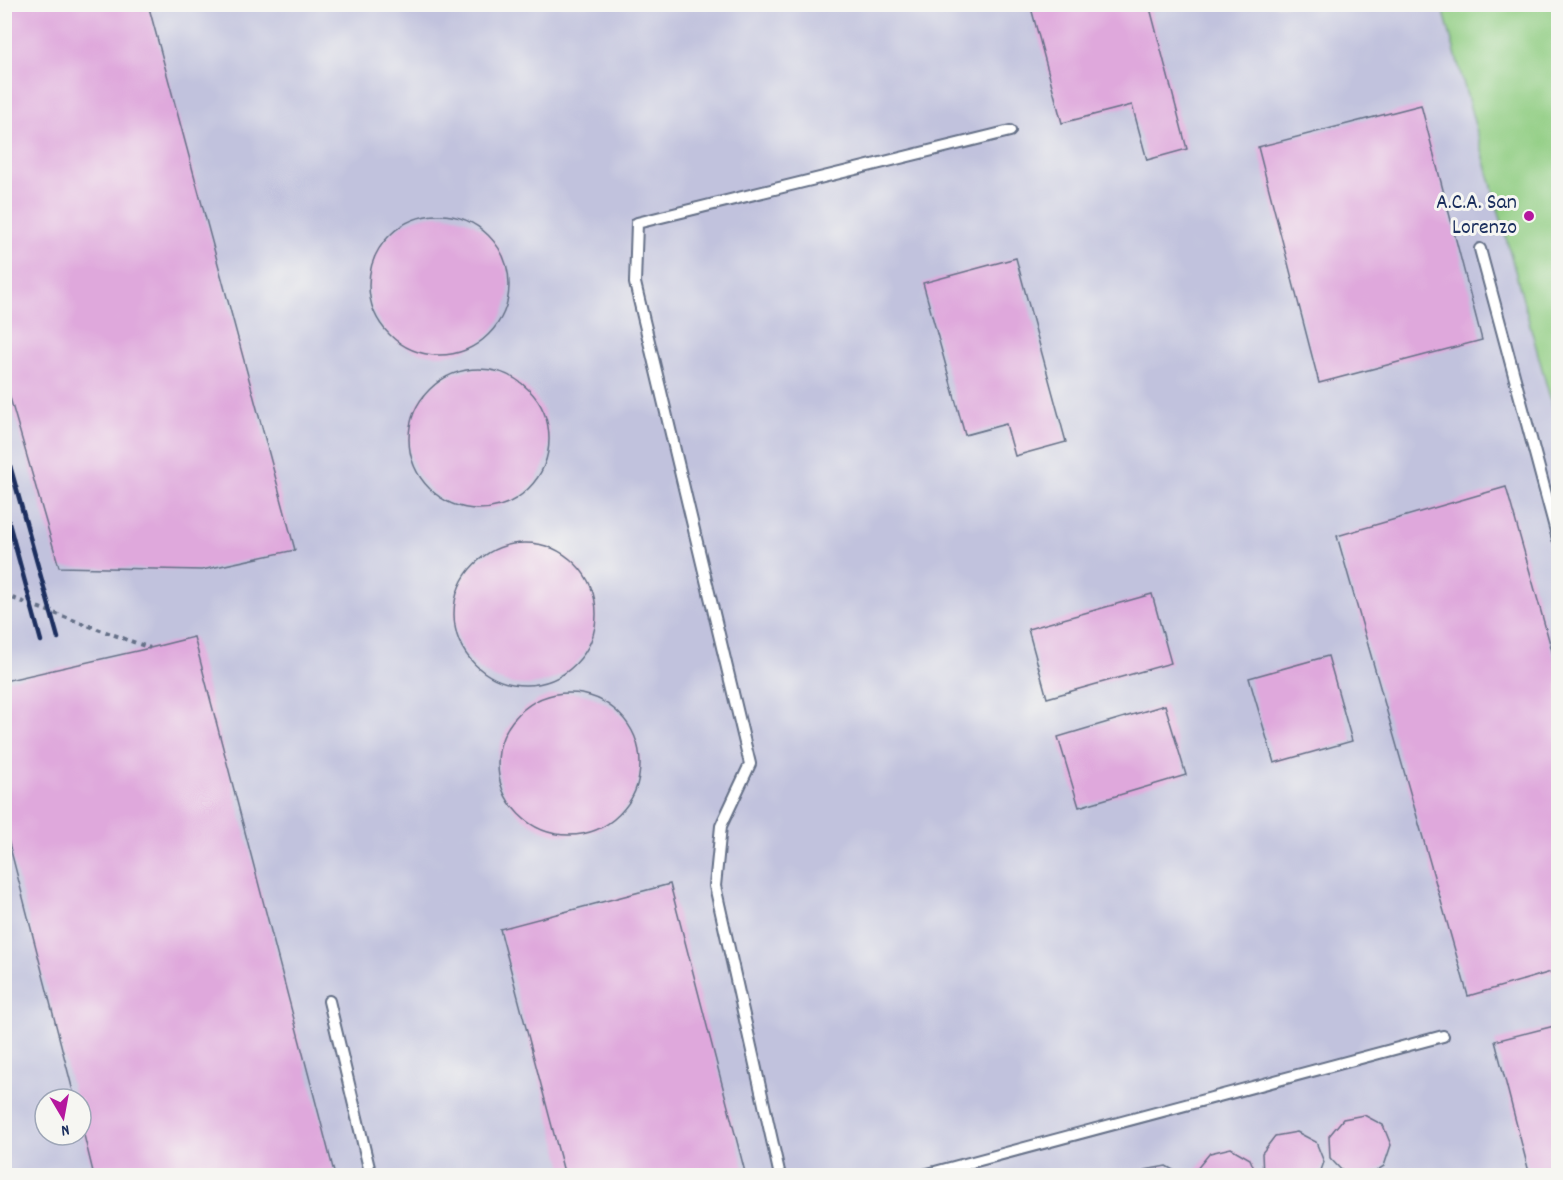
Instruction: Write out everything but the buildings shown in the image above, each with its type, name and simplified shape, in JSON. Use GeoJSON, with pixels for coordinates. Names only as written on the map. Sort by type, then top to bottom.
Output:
{"type":"FeatureCollection","features":[{"type":"Feature","properties":{"kind":"lane"},"geometry":{"type":"LineString","coordinates":[[780,1176],[715,886],[721,826],[750,764],[635,283],[637,224],[1010,131]]}},
{"type":"Feature","properties":{"kind":"lane"},"geometry":{"type":"LineString","coordinates":[[1480,249],[1558,539]]}},
{"type":"Feature","properties":{"kind":"lane"},"geometry":{"type":"LineString","coordinates":[[329,1001],[371,1176]]}},
{"type":"Feature","properties":{"kind":"lane"},"geometry":{"type":"LineString","coordinates":[[920,1176],[1443,1036]]}},
{"type":"Feature","properties":{"kind":"path"},"geometry":{"type":"LineString","coordinates":[[4,595],[150,648]]}},
{"type":"Feature","properties":{"kind":"shaded area","name":"A.C.A. San Lorenzo"},"geometry":{"type":"Polygon","coordinates":[[[5,5],[1442,5],[1558,427],[1558,1175],[5,1176],[5,5]]]}},
{"type":"Feature","properties":{"kind":"green space","name":"A.C.A. San Lorenzo"},"geometry":{"type":"Polygon","coordinates":[[[1442,5],[1558,5],[1558,427],[1442,5]]]}},
{"type":"Feature","properties":{"kind":"railway"},"geometry":{"type":"LineString","coordinates":[[4,444],[58,638]]}},
{"type":"Feature","properties":{"kind":"railway"},"geometry":{"type":"LineString","coordinates":[[4,505],[41,641]]}},
{"type":"Feature","properties":{"kind":"place","name":"A.C.A. San Lorenzo"},"geometry":{"type":"Point","coordinates":[1529,216]}}]}
